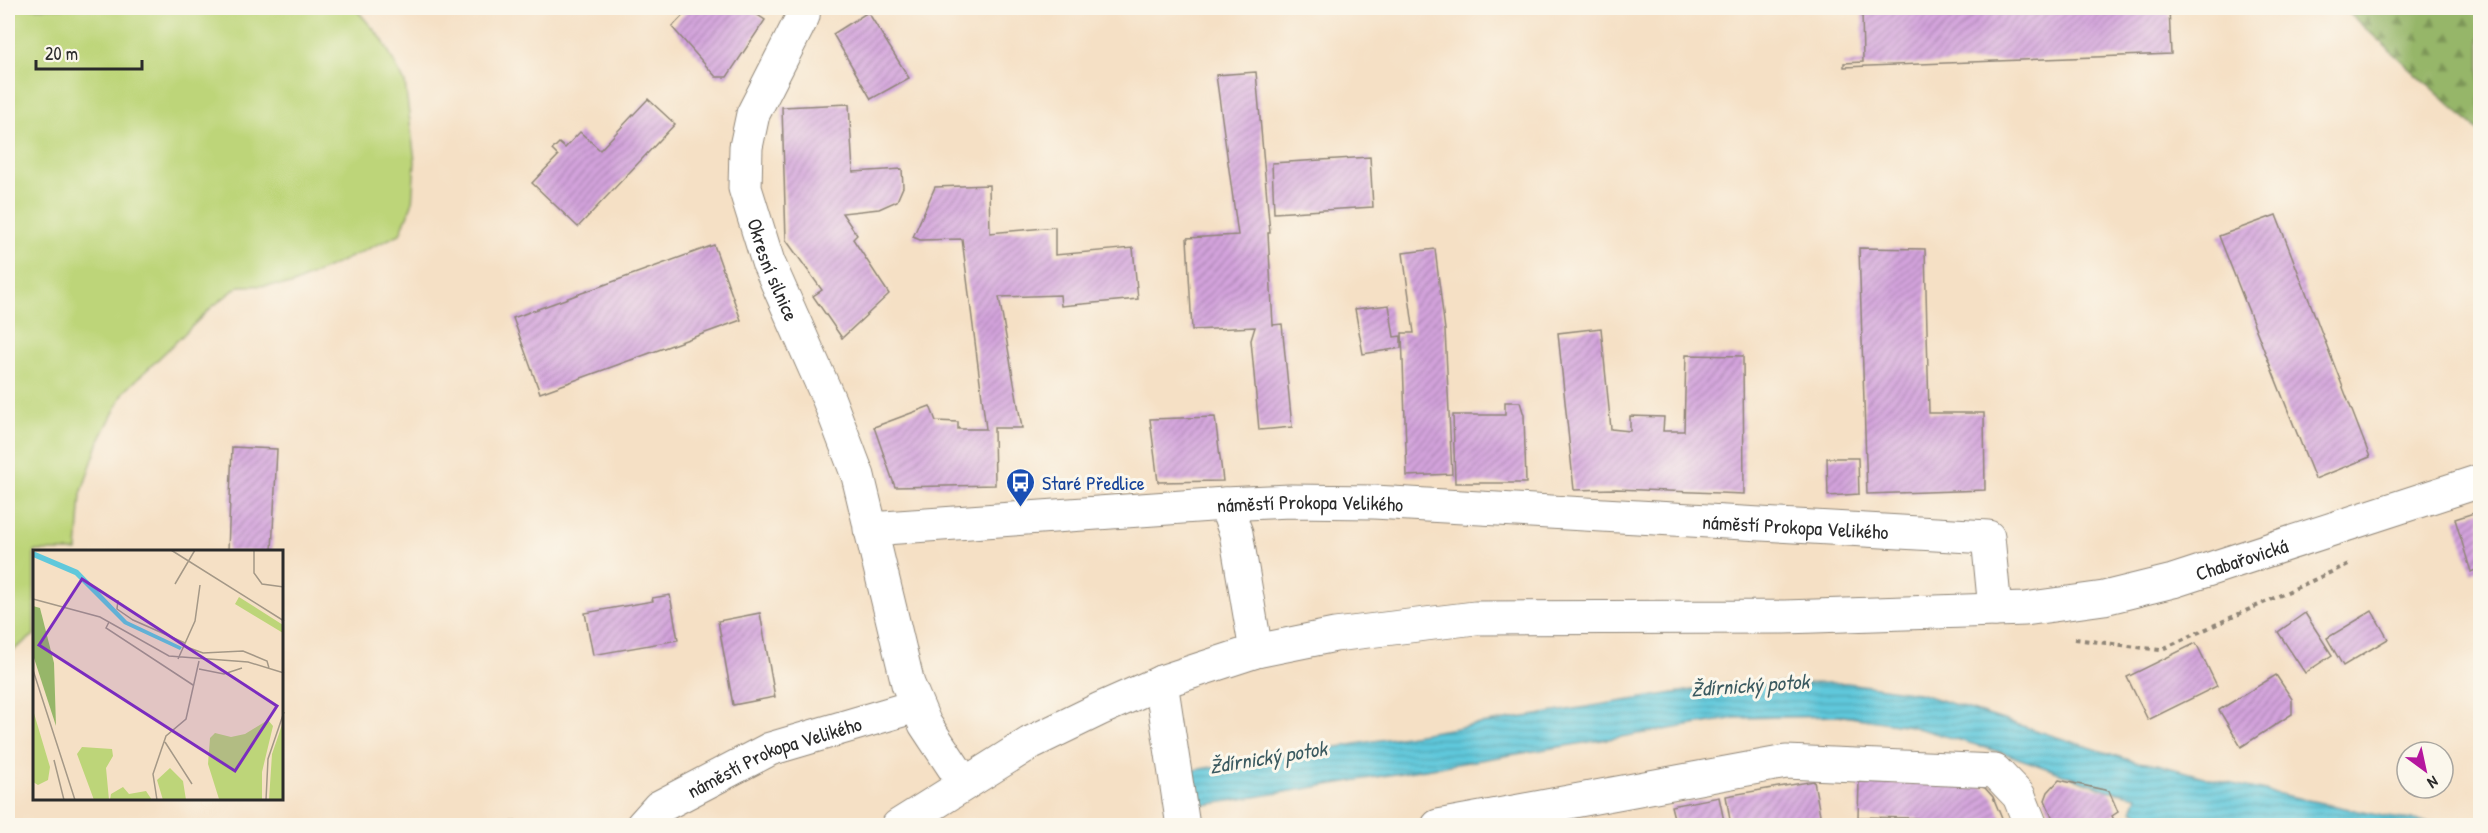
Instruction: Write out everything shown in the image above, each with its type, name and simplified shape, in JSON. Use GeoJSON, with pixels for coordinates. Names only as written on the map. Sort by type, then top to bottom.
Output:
{"type":"FeatureCollection","features":[{"type":"Feature","properties":{"kind":"street","name":"Okresní silnice"},"geometry":{"type":"LineString","coordinates":[[804,8],[803,16],[753,114],[746,147],[745,188],[768,262],[829,400],[858,476],[870,529]]}},
{"type":"Feature","properties":{"kind":"street","name":"Chabařovická"},"geometry":{"type":"LineString","coordinates":[[1995,610],[2025,609],[2104,598],[2173,581],[2481,481]]}},
{"type":"Feature","properties":{"kind":"street","name":"náměstí Prokopa Velikého"},"geometry":{"type":"LineString","coordinates":[[870,529],[1290,501],[1374,502],[1988,537],[1995,610]]}},
{"type":"Feature","properties":{"kind":"street"},"geometry":{"type":"LineString","coordinates":[[1225,504],[1236,533],[1257,651]]}},
{"type":"Feature","properties":{"kind":"street"},"geometry":{"type":"LineString","coordinates":[[870,529],[908,684],[916,706],[964,783]]}},
{"type":"Feature","properties":{"kind":"street"},"geometry":{"type":"LineString","coordinates":[[898,825],[1030,743],[1161,682],[1257,651],[1335,635],[1475,618],[1785,617],[1995,610]]}},
{"type":"Feature","properties":{"kind":"street"},"geometry":{"type":"LineString","coordinates":[[1161,682],[1182,825]]}},
{"type":"Feature","properties":{"kind":"street","name":"náměstí Prokopa Velikého"},"geometry":{"type":"LineString","coordinates":[[642,825],[660,807],[770,749],[916,706]]}},
{"type":"Feature","properties":{"kind":"street"},"geometry":{"type":"LineString","coordinates":[[1438,825],[1786,762],[1995,771],[2019,796],[2031,825]]}},
{"type":"Feature","properties":{"kind":"path"},"geometry":{"type":"LineString","coordinates":[[2070,639],[2160,650],[2358,560]]}},
{"type":"Feature","properties":{"kind":"green space"},"geometry":{"type":"Polygon","coordinates":[[[8,8],[355,8],[382,39],[405,83],[415,161],[412,204],[400,234],[291,285],[239,286],[212,307],[124,392],[99,441],[81,494],[77,550],[33,550],[33,636],[8,654],[8,8]]]}},
{"type":"Feature","properties":{"kind":"green space"},"geometry":{"type":"Polygon","coordinates":[[[2343,8],[2480,8],[2480,132],[2343,8]]]}},
{"type":"Feature","properties":{"kind":"water","name":"Ždírnický potok"},"geometry":{"type":"Polygon","coordinates":[[[1847,683],[1918,693],[2136,762],[2157,764],[2218,781],[2387,817],[2455,825],[2182,826],[2132,811],[2137,796],[2108,790],[2004,753],[1910,726],[1843,716],[1736,718],[1199,806],[1193,770],[1730,684],[1847,683]]]}},
{"type":"Feature","properties":{"kind":"building"},"geometry":{"type":"Polygon","coordinates":[[[690,8],[747,8],[765,20],[727,77],[716,77],[672,27],[690,8]]]}},
{"type":"Feature","properties":{"kind":"building"},"geometry":{"type":"Polygon","coordinates":[[[2169,8],[2171,54],[1844,67],[1844,63],[1863,62],[1862,9],[2169,8]]]}},
{"type":"Feature","properties":{"kind":"building"},"geometry":{"type":"Polygon","coordinates":[[[868,12],[909,78],[871,99],[833,34],[868,12]]]}},
{"type":"Feature","properties":{"kind":"building"},"geometry":{"type":"Polygon","coordinates":[[[1256,72],[1270,233],[1268,233],[1273,325],[1282,324],[1292,427],[1259,430],[1251,340],[1255,327],[1192,330],[1187,238],[1238,235],[1216,75],[1256,72]]]}},
{"type":"Feature","properties":{"kind":"building"},"geometry":{"type":"Polygon","coordinates":[[[648,99],[675,124],[578,227],[532,183],[558,156],[552,150],[559,143],[565,148],[580,132],[600,150],[648,99]]]}},
{"type":"Feature","properties":{"kind":"building"},"geometry":{"type":"Polygon","coordinates":[[[849,104],[853,172],[902,169],[903,187],[897,201],[879,209],[842,213],[857,235],[853,239],[889,294],[842,338],[813,296],[822,290],[786,240],[782,107],[849,104]]]}},
{"type":"Feature","properties":{"kind":"building"},"geometry":{"type":"Polygon","coordinates":[[[1370,157],[1373,207],[1274,213],[1272,163],[1370,157]]]}},
{"type":"Feature","properties":{"kind":"building"},"geometry":{"type":"Polygon","coordinates":[[[989,185],[990,233],[1055,227],[1055,255],[1133,248],[1138,299],[1061,306],[1060,295],[999,297],[1022,428],[994,428],[995,485],[895,487],[874,427],[930,406],[936,421],[958,422],[958,429],[986,429],[962,239],[920,240],[913,237],[935,187],[989,185]]]}},
{"type":"Feature","properties":{"kind":"building"},"geometry":{"type":"Polygon","coordinates":[[[2276,215],[2370,457],[2315,479],[2219,236],[2276,215]]]}},
{"type":"Feature","properties":{"kind":"building"},"geometry":{"type":"Polygon","coordinates":[[[714,245],[741,320],[540,393],[513,318],[714,245]]]}},
{"type":"Feature","properties":{"kind":"building"},"geometry":{"type":"Polygon","coordinates":[[[1859,248],[1925,249],[1929,413],[1984,413],[1985,490],[1867,494],[1859,248]]]}},
{"type":"Feature","properties":{"kind":"building"},"geometry":{"type":"Polygon","coordinates":[[[1435,249],[1445,330],[1452,474],[1407,476],[1402,333],[1414,333],[1403,253],[1435,249]]]}},
{"type":"Feature","properties":{"kind":"building"},"geometry":{"type":"Polygon","coordinates":[[[1389,305],[1394,337],[1401,336],[1401,348],[1363,354],[1355,309],[1389,305]]]}},
{"type":"Feature","properties":{"kind":"building"},"geometry":{"type":"Polygon","coordinates":[[[1601,328],[1611,429],[1630,431],[1630,416],[1664,417],[1663,431],[1684,431],[1686,355],[1743,356],[1744,494],[1616,489],[1574,490],[1558,333],[1601,328]]]}},
{"type":"Feature","properties":{"kind":"building"},"geometry":{"type":"Polygon","coordinates":[[[1505,402],[1520,402],[1524,415],[1526,483],[1455,483],[1453,415],[1505,415],[1505,402]]]}},
{"type":"Feature","properties":{"kind":"building"},"geometry":{"type":"Polygon","coordinates":[[[1215,417],[1223,481],[1158,482],[1150,419],[1215,417]]]}},
{"type":"Feature","properties":{"kind":"building"},"geometry":{"type":"Polygon","coordinates":[[[232,447],[277,449],[272,550],[228,550],[232,447]]]}},
{"type":"Feature","properties":{"kind":"building"},"geometry":{"type":"Polygon","coordinates":[[[1827,458],[1858,458],[1859,494],[1828,496],[1827,458]]]}},
{"type":"Feature","properties":{"kind":"building"},"geometry":{"type":"Polygon","coordinates":[[[2480,511],[2480,568],[2471,572],[2455,519],[2480,511]]]}},
{"type":"Feature","properties":{"kind":"building"},"geometry":{"type":"Polygon","coordinates":[[[670,595],[678,640],[593,655],[585,613],[653,601],[652,598],[670,595]]]}},
{"type":"Feature","properties":{"kind":"building"},"geometry":{"type":"Polygon","coordinates":[[[2372,611],[2388,639],[2343,666],[2327,638],[2372,611]]]}},
{"type":"Feature","properties":{"kind":"building"},"geometry":{"type":"Polygon","coordinates":[[[760,613],[775,697],[733,705],[718,621],[760,613]]]}},
{"type":"Feature","properties":{"kind":"building"},"geometry":{"type":"Polygon","coordinates":[[[2305,613],[2332,655],[2305,673],[2278,632],[2305,613]]]}},
{"type":"Feature","properties":{"kind":"building"},"geometry":{"type":"Polygon","coordinates":[[[2196,643],[2217,686],[2148,720],[2127,677],[2196,643]]]}},
{"type":"Feature","properties":{"kind":"building"},"geometry":{"type":"Polygon","coordinates":[[[2276,675],[2292,699],[2292,714],[2241,747],[2219,710],[2276,675]]]}},
{"type":"Feature","properties":{"kind":"building"},"geometry":{"type":"Polygon","coordinates":[[[2059,780],[2109,791],[2118,812],[2112,816],[2117,826],[2056,826],[2045,800],[2048,792],[2059,780]]]}},
{"type":"Feature","properties":{"kind":"building"},"geometry":{"type":"Polygon","coordinates":[[[1814,781],[1822,826],[1731,826],[1726,796],[1814,781]]]}},
{"type":"Feature","properties":{"kind":"building"},"geometry":{"type":"Polygon","coordinates":[[[1859,782],[1974,785],[1985,788],[1993,797],[2005,826],[1919,826],[1917,818],[1858,817],[1859,782]]]}},
{"type":"Feature","properties":{"kind":"building"},"geometry":{"type":"Polygon","coordinates":[[[1719,797],[1725,826],[1676,826],[1671,806],[1719,797]]]}},
{"type":"Feature","properties":{"kind":"building"},"geometry":{"type":"Polygon","coordinates":[[[523,821],[522,826],[475,826],[475,824],[523,821]]]}},
{"type":"Feature","properties":{"kind":"place","name":"Staré Předlice"},"geometry":{"type":"Point","coordinates":[1021,508]}}]}
